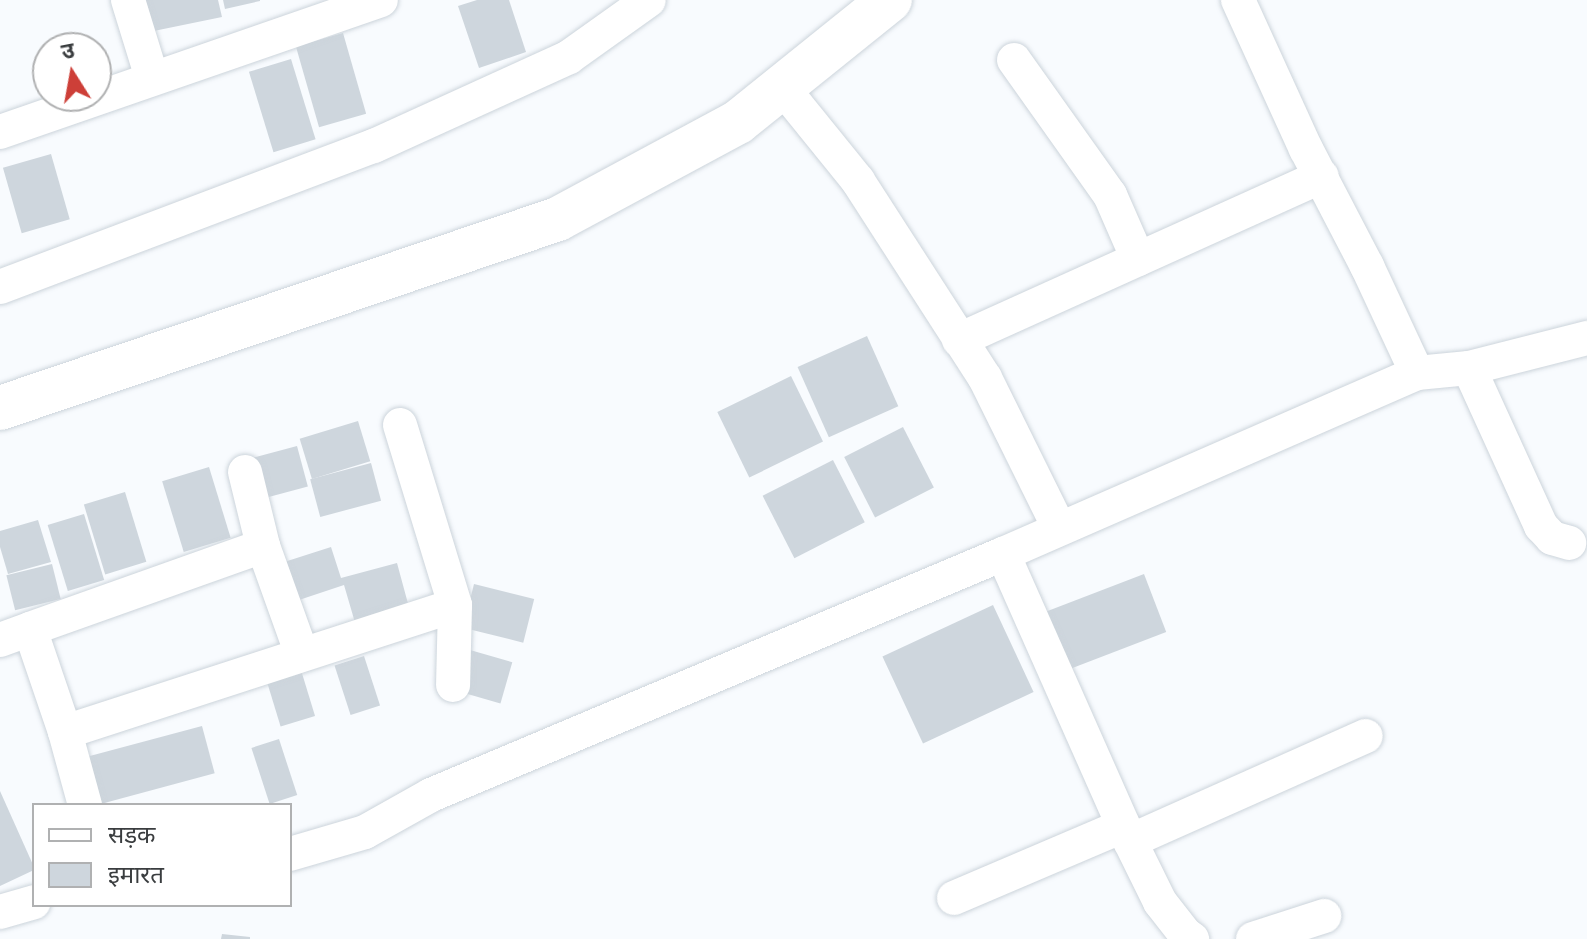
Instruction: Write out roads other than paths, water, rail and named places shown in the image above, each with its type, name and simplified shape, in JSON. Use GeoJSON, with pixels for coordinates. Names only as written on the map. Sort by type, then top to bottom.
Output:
{"type":"FeatureCollection","features":[{"type":"Feature","properties":{"kind":"street"},"geometry":{"type":"LineString","coordinates":[[128,0],[152,78]]}},
{"type":"Feature","properties":{"kind":"street"},"geometry":{"type":"LineString","coordinates":[[0,408],[558,219],[738,122],[890,0]]}},
{"type":"Feature","properties":{"kind":"street"},"geometry":{"type":"LineString","coordinates":[[1238,0],[1306,149],[1417,373]]}},
{"type":"Feature","properties":{"kind":"street"},"geometry":{"type":"LineString","coordinates":[[0,132],[359,3]]}},
{"type":"Feature","properties":{"kind":"street"},"geometry":{"type":"LineString","coordinates":[[0,287],[374,146],[569,57],[632,6]]}},
{"type":"Feature","properties":{"kind":"street"},"geometry":{"type":"LineString","coordinates":[[1014,60],[1110,195],[1138,259]]}},
{"type":"Feature","properties":{"kind":"street"},"geometry":{"type":"LineString","coordinates":[[782,87],[858,181],[985,378],[1059,528]]}},
{"type":"Feature","properties":{"kind":"street"},"geometry":{"type":"LineString","coordinates":[[959,340],[1322,176]]}},
{"type":"Feature","properties":{"kind":"street"},"geometry":{"type":"LineString","coordinates":[[292,853],[356,836],[431,795],[1003,554],[1417,373],[1469,368],[1587,338]]}},
{"type":"Feature","properties":{"kind":"street"},"geometry":{"type":"LineString","coordinates":[[1469,368],[1541,526],[1552,538],[1569,543]]}},
{"type":"Feature","properties":{"kind":"street"},"geometry":{"type":"LineString","coordinates":[[400,425],[455,605],[453,685]]}},
{"type":"Feature","properties":{"kind":"street"},"geometry":{"type":"LineString","coordinates":[[245,472],[263,546],[301,652]]}},
{"type":"Feature","properties":{"kind":"street"},"geometry":{"type":"LineString","coordinates":[[84,803],[65,732],[15,634],[263,546]]}},
{"type":"Feature","properties":{"kind":"street"},"geometry":{"type":"LineString","coordinates":[[1003,554],[1160,902],[1192,939]]}},
{"type":"Feature","properties":{"kind":"street"},"geometry":{"type":"LineString","coordinates":[[65,732],[301,652],[455,605]]}},
{"type":"Feature","properties":{"kind":"street"},"geometry":{"type":"LineString","coordinates":[[954,898],[1127,834],[1366,736]]}},
{"type":"Feature","properties":{"kind":"street"},"geometry":{"type":"LineString","coordinates":[[0,912],[32,903]]}},
{"type":"Feature","properties":{"kind":"street"},"geometry":{"type":"LineString","coordinates":[[1253,939],[1324,916]]}}]}
